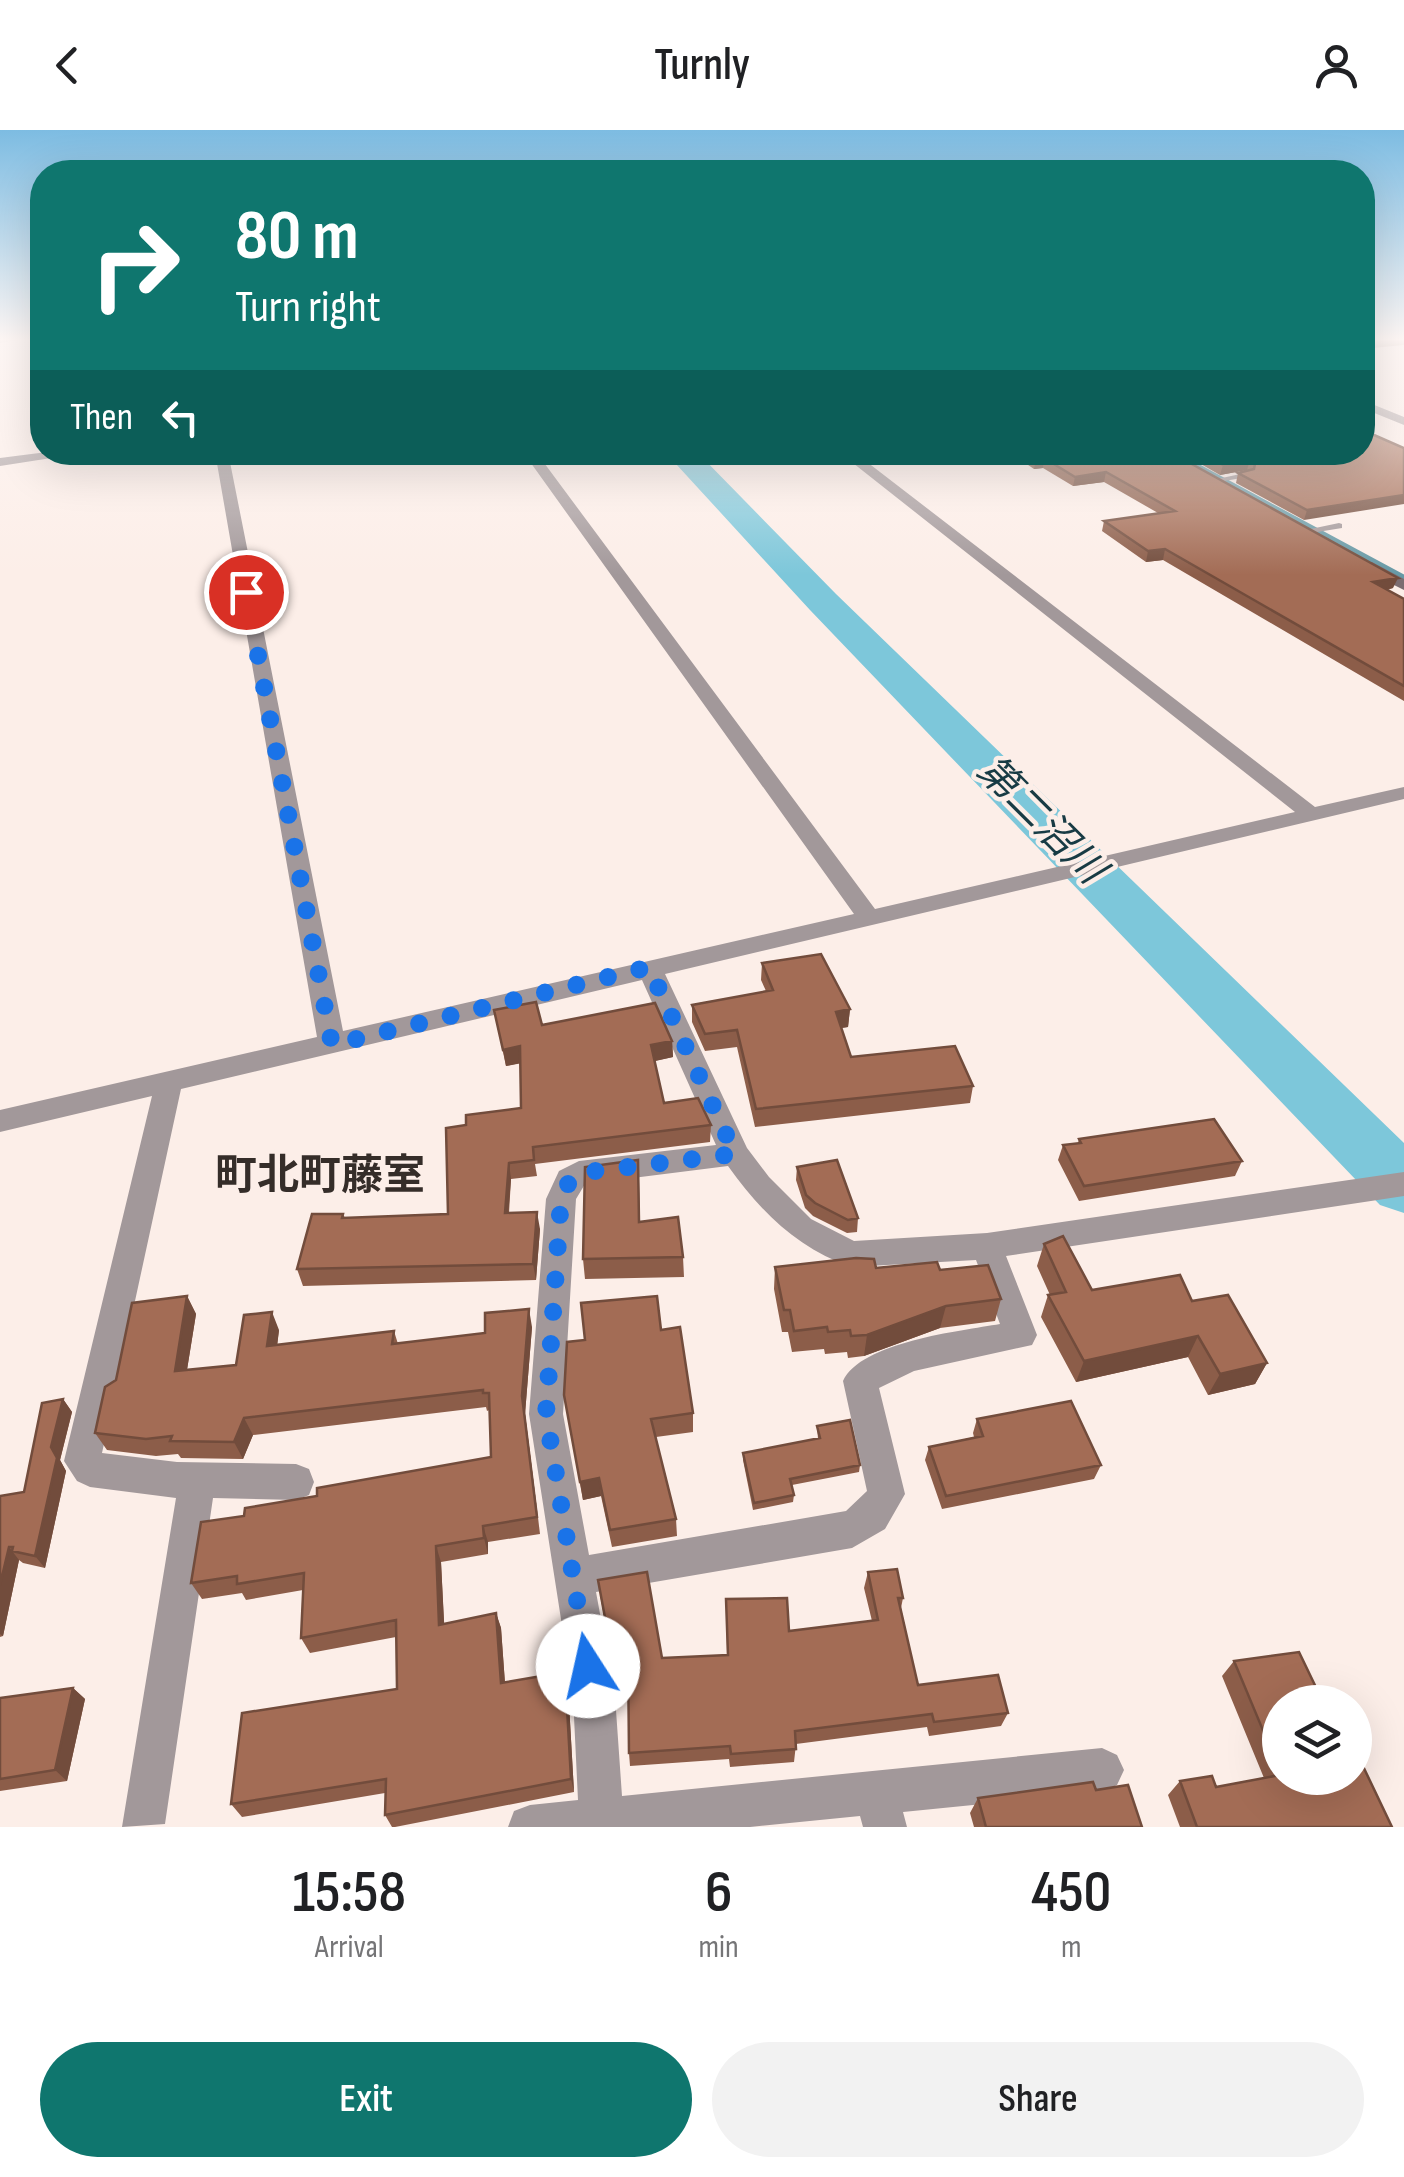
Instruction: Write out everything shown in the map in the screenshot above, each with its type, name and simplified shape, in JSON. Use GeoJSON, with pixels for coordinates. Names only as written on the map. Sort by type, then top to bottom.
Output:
{"type":"FeatureCollection","features":[{"type":"Feature","properties":{"kind":"main road"},"geometry":{"type":"LineString","coordinates":[[1194,471],[1243,498]]}},
{"type":"Feature","properties":{"kind":"main road"},"geometry":{"type":"LineString","coordinates":[[1289,523],[1338,550]]}},
{"type":"Feature","properties":{"kind":"main road"},"geometry":{"type":"LineString","coordinates":[[1354,558],[1404,586]]}},
{"type":"Feature","properties":{"kind":"street"},"geometry":{"type":"LineString","coordinates":[[0,462],[30,458]]}},
{"type":"Feature","properties":{"kind":"street"},"geometry":{"type":"LineString","coordinates":[[223,465],[332,1045]]}},
{"type":"Feature","properties":{"kind":"street"},"geometry":{"type":"LineString","coordinates":[[538,465],[870,919]]}},
{"type":"Feature","properties":{"kind":"street"},"geometry":{"type":"LineString","coordinates":[[862,465],[1312,815]]}},
{"type":"Feature","properties":{"kind":"street"},"geometry":{"type":"LineString","coordinates":[[0,1121],[1404,793]]}},
{"type":"Feature","properties":{"kind":"street"},"geometry":{"type":"LineString","coordinates":[[649,967],[735,1154],[800,1228],[850,1254],[987,1246],[1395,1185]]}},
{"type":"Feature","properties":{"kind":"street"},"geometry":{"type":"LineString","coordinates":[[169,1082],[82,1461],[90,1469],[197,1480],[296,1482]]}},
{"type":"Feature","properties":{"kind":"street"},"geometry":{"type":"LineString","coordinates":[[601,1818],[594,1696],[546,1414],[561,1199],[570,1180],[579,1173],[735,1154]]}},
{"type":"Feature","properties":{"kind":"street"},"geometry":{"type":"LineString","coordinates":[[572,1577],[852,1529],[872,1516],[887,1494],[860,1381],[872,1371],[900,1361],[1020,1335],[987,1246]]}},
{"type":"Feature","properties":{"kind":"street"},"geometry":{"type":"LineString","coordinates":[[139,1826],[197,1480]]}},
{"type":"Feature","properties":{"kind":"street"},"geometry":{"type":"LineString","coordinates":[[530,1827],[601,1818],[880,1809],[1102,1770]]}},
{"type":"Feature","properties":{"kind":"lane"},"geometry":{"type":"LineString","coordinates":[[1212,480],[1245,475]]}},
{"type":"Feature","properties":{"kind":"lane"},"geometry":{"type":"LineString","coordinates":[[1305,531],[1339,526]]}},
{"type":"Feature","properties":{"kind":"building"},"geometry":{"type":"Polygon","coordinates":[[[1375,435],[1404,448],[1404,495],[1307,510],[1238,473],[1254,469],[1255,465],[1375,465],[1375,435]]]}},
{"type":"Feature","properties":{"kind":"building"},"geometry":{"type":"Polygon","coordinates":[[[1055,465],[1194,465],[1398,578],[1373,582],[1404,599],[1404,686],[1165,549],[1148,551],[1104,521],[1175,511],[1106,472],[1075,477],[1055,465]]]}},
{"type":"Feature","properties":{"kind":"building"},"geometry":{"type":"Polygon","coordinates":[[[821,954],[850,1009],[836,1012],[851,1057],[955,1046],[973,1086],[756,1109],[737,1030],[705,1034],[692,1005],[773,990],[762,963],[821,954]]]}},
{"type":"Feature","properties":{"kind":"building"},"geometry":{"type":"Polygon","coordinates":[[[536,1002],[542,1025],[655,1003],[672,1041],[651,1045],[664,1103],[698,1098],[711,1125],[533,1147],[534,1160],[509,1163],[505,1213],[537,1212],[533,1264],[297,1269],[312,1214],[343,1214],[342,1218],[448,1214],[446,1128],[466,1125],[466,1115],[521,1108],[520,1046],[503,1050],[494,1010],[536,1002]]]}},
{"type":"Feature","properties":{"kind":"building"},"geometry":{"type":"Polygon","coordinates":[[[1214,1119],[1242,1161],[1084,1186],[1063,1145],[1081,1143],[1079,1139],[1214,1119]]]}},
{"type":"Feature","properties":{"kind":"building"},"geometry":{"type":"Polygon","coordinates":[[[638,1160],[639,1222],[678,1217],[683,1257],[583,1259],[585,1167],[638,1160]]]}},
{"type":"Feature","properties":{"kind":"building"},"geometry":{"type":"Polygon","coordinates":[[[837,1160],[858,1218],[848,1220],[806,1195],[797,1167],[837,1160]]]}},
{"type":"Feature","properties":{"kind":"building"},"geometry":{"type":"Polygon","coordinates":[[[1063,1236],[1092,1290],[1180,1275],[1192,1301],[1228,1295],[1267,1363],[1220,1374],[1198,1336],[1084,1361],[1048,1295],[1066,1292],[1044,1244],[1063,1236]]]}},
{"type":"Feature","properties":{"kind":"building"},"geometry":{"type":"Polygon","coordinates":[[[874,1259],[876,1268],[937,1262],[940,1270],[988,1265],[1001,1299],[946,1306],[867,1335],[851,1336],[850,1330],[828,1332],[827,1327],[794,1331],[790,1310],[784,1310],[775,1267],[874,1259]]]}},
{"type":"Feature","properties":{"kind":"building"},"geometry":{"type":"Polygon","coordinates":[[[187,1296],[175,1371],[236,1365],[244,1315],[272,1312],[267,1346],[394,1331],[392,1344],[485,1333],[485,1313],[529,1309],[522,1396],[537,1517],[483,1526],[484,1538],[436,1546],[439,1625],[496,1613],[501,1683],[565,1672],[571,1779],[385,1815],[386,1779],[231,1804],[242,1713],[397,1689],[396,1620],[301,1638],[304,1573],[237,1584],[237,1576],[191,1583],[201,1522],[244,1516],[245,1508],[317,1496],[317,1488],[491,1457],[489,1393],[483,1390],[244,1418],[234,1442],[170,1441],[172,1436],[146,1439],[95,1433],[105,1387],[116,1380],[132,1303],[187,1296]]]}},
{"type":"Feature","properties":{"kind":"building"},"geometry":{"type":"Polygon","coordinates":[[[657,1296],[661,1330],[680,1327],[693,1413],[651,1419],[676,1519],[610,1530],[599,1478],[580,1482],[564,1395],[567,1342],[585,1340],[581,1303],[657,1296]]]}},
{"type":"Feature","properties":{"kind":"building"},"geometry":{"type":"Polygon","coordinates":[[[63,1399],[51,1447],[57,1458],[35,1556],[9,1547],[0,1585],[0,1496],[24,1492],[42,1403],[63,1399]]]}},
{"type":"Feature","properties":{"kind":"building"},"geometry":{"type":"Polygon","coordinates":[[[1071,1401],[1101,1465],[946,1496],[929,1447],[983,1436],[977,1419],[1071,1401]]]}},
{"type":"Feature","properties":{"kind":"building"},"geometry":{"type":"Polygon","coordinates":[[[850,1420],[860,1465],[790,1479],[794,1495],[754,1503],[743,1453],[820,1438],[817,1426],[850,1420]]]}},
{"type":"Feature","properties":{"kind":"building"},"geometry":{"type":"Polygon","coordinates":[[[897,1569],[903,1598],[898,1598],[918,1685],[998,1675],[1008,1713],[934,1722],[932,1714],[795,1731],[796,1749],[731,1754],[730,1746],[629,1753],[628,1652],[612,1655],[598,1580],[647,1572],[662,1658],[728,1655],[726,1599],[787,1598],[789,1631],[878,1620],[868,1572],[897,1569]]]}},
{"type":"Feature","properties":{"kind":"building"},"geometry":{"type":"Polygon","coordinates":[[[1299,1652],[1315,1685],[1262,1685],[1262,1728],[1234,1661],[1299,1652]]]}},
{"type":"Feature","properties":{"kind":"building"},"geometry":{"type":"Polygon","coordinates":[[[73,1688],[55,1770],[0,1779],[0,1698],[73,1688]]]}},
{"type":"Feature","properties":{"kind":"building"},"geometry":{"type":"Polygon","coordinates":[[[1212,1776],[1216,1787],[1262,1778],[1262,1795],[1372,1795],[1372,1785],[1392,1827],[1197,1827],[1180,1781],[1212,1776]]]}},
{"type":"Feature","properties":{"kind":"building"},"geometry":{"type":"Polygon","coordinates":[[[1093,1782],[1096,1790],[1128,1785],[1142,1827],[986,1827],[978,1798],[1093,1782]]]}},
{"type":"Feature","properties":{"kind":"waterway","name":"第二沼川"},"geometry":{"type":"LineString","coordinates":[[692,465],[823,602],[1404,1186]]}},
{"type":"Feature","properties":{"kind":"waterway"},"geometry":{"type":"LineString","coordinates":[[1194,465],[1404,578]]}},
{"type":"Feature","properties":{"kind":"district","name":"町北町藤室"},"geometry":{"type":"Point","coordinates":[320,1174]}},
{"type":"Feature","properties":{"kind":"route"},"geometry":{"type":"LineString","coordinates":[[246,592],[332,1045],[649,967],[735,1154],[579,1173],[570,1180],[561,1199],[546,1414],[588,1666]]}}]}
